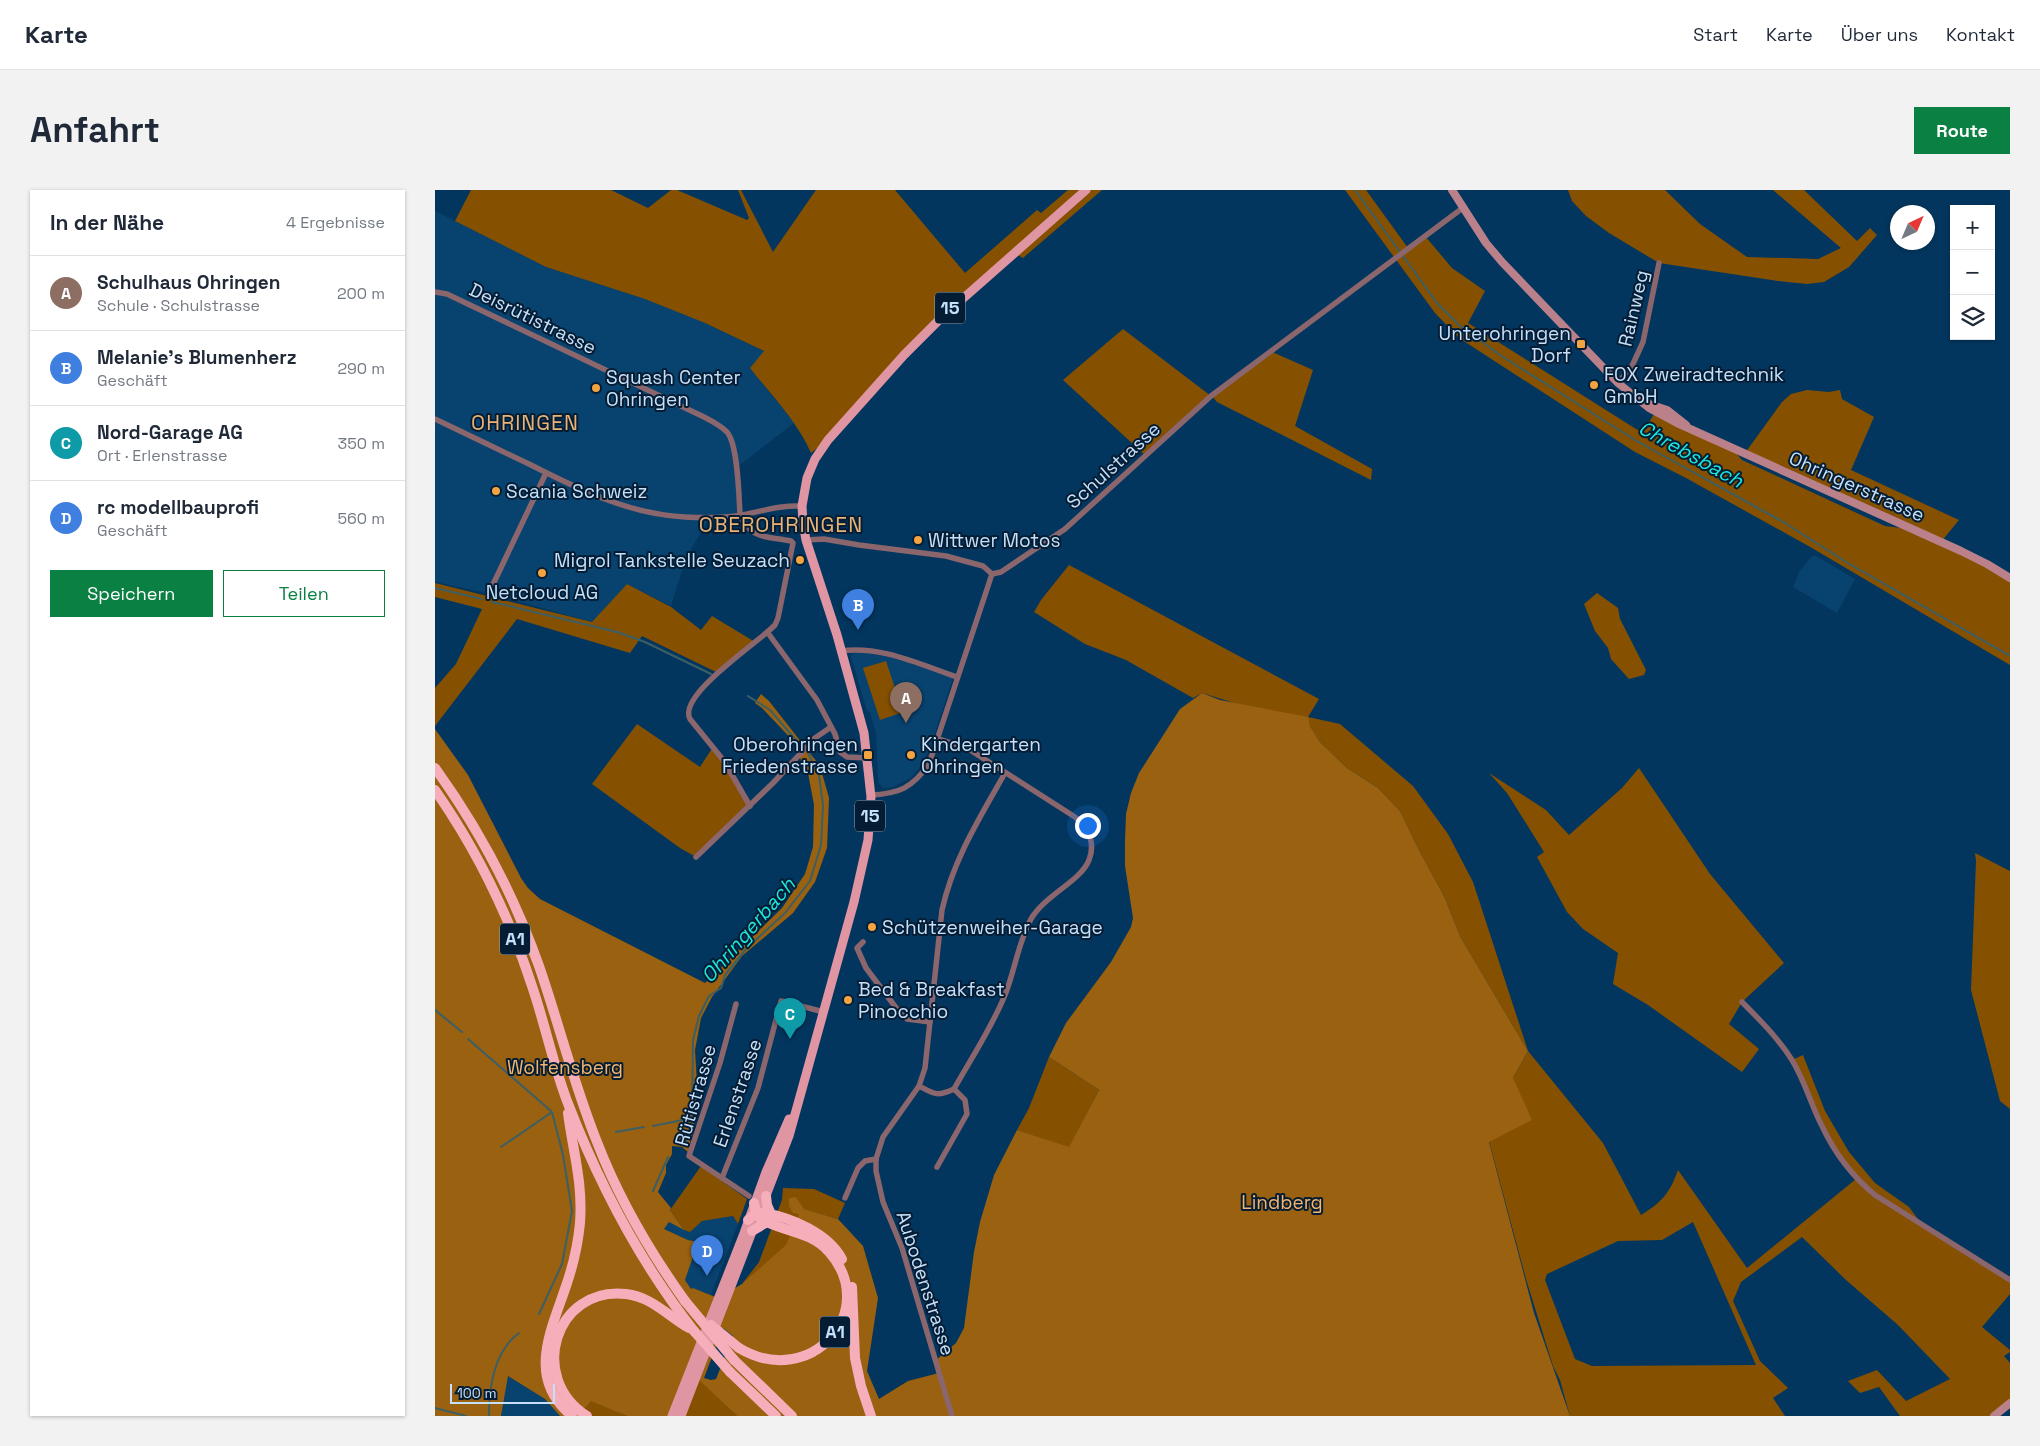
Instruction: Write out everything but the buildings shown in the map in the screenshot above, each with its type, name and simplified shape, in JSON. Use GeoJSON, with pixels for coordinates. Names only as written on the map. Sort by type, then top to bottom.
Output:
{"type":"FeatureCollection","features":[{"type":"Feature","properties":{"kind":"highway","name":"A1"},"geometry":{"type":"LineString","coordinates":[[435,768],[476,831],[510,894],[539,964],[581,1100],[605,1161],[638,1228],[685,1301],[734,1360],[792,1416]]}},
{"type":"Feature","properties":{"kind":"highway","name":"A1"},"geometry":{"type":"LineString","coordinates":[[435,790],[490,882],[513,934],[533,986],[567,1100],[597,1174],[618,1216],[679,1317],[730,1372],[776,1416]]}},
{"type":"Feature","properties":{"kind":"highway","name":"A1"},"geometry":{"type":"LineString","coordinates":[[567,1100],[579,1168],[580,1222],[572,1269],[548,1338],[545,1363],[547,1376],[554,1394],[561,1405],[572,1416]]}},
{"type":"Feature","properties":{"kind":"highway"},"geometry":{"type":"LineString","coordinates":[[752,1231],[769,1218],[766,1196]]}},
{"type":"Feature","properties":{"kind":"highway","name":"A1"},"geometry":{"type":"LineString","coordinates":[[685,1301],[724,1338],[755,1356],[772,1360],[801,1358],[819,1349],[829,1339],[839,1325],[845,1309],[846,1290],[843,1276],[830,1252],[808,1236],[754,1210]]}},
{"type":"Feature","properties":{"kind":"highway","name":"A1"},"geometry":{"type":"LineString","coordinates":[[769,1218],[811,1230],[825,1238],[835,1248],[845,1265],[853,1294],[853,1341],[857,1368],[871,1416]]}},
{"type":"Feature","properties":{"kind":"highway","name":"A1"},"geometry":{"type":"LineString","coordinates":[[587,1416],[573,1406],[563,1393],[554,1369],[556,1339],[574,1312],[581,1306],[606,1295],[626,1294],[647,1300],[679,1317]]}},
{"type":"Feature","properties":{"kind":"main road","name":"15"},"geometry":{"type":"LineString","coordinates":[[681,1416],[752,1231],[754,1210],[766,1196],[789,1136],[825,1012],[865,858],[870,824],[868,758],[861,719],[806,540],[802,506],[807,478],[820,451],[903,355],[959,300],[1086,190]]}},
{"type":"Feature","properties":{"kind":"main road","name":"Ohringerstrasse"},"geometry":{"type":"LineString","coordinates":[[1452,190],[1486,243],[1502,262],[1617,383],[1639,401],[1659,414],[1961,551],[2010,578]]}},
{"type":"Feature","properties":{"kind":"main road","name":"15"},"geometry":{"type":"LineString","coordinates":[[672,1416],[754,1210],[775,1150],[802,1092]]}},
{"type":"Feature","properties":{"kind":"main road"},"geometry":{"type":"LineString","coordinates":[[1993,1416],[2010,1403]]}},
{"type":"Feature","properties":{"kind":"street","name":"Schulstrasse"},"geometry":{"type":"LineString","coordinates":[[992,574],[1001,572],[1065,529],[1211,396],[1464,207]]}},
{"type":"Feature","properties":{"kind":"street","name":"Rainweg"},"geometry":{"type":"LineString","coordinates":[[1617,383],[1632,366],[1643,342],[1659,263]]}},
{"type":"Feature","properties":{"kind":"street","name":"Deisrütistrasse"},"geometry":{"type":"LineString","coordinates":[[435,292],[447,294],[719,425],[728,433],[733,444],[740,515]]}},
{"type":"Feature","properties":{"kind":"street"},"geometry":{"type":"LineString","coordinates":[[435,418],[587,493],[643,511],[685,517],[740,515],[785,505],[802,506]]}},
{"type":"Feature","properties":{"kind":"street"},"geometry":{"type":"LineString","coordinates":[[488,596],[546,473]]}},
{"type":"Feature","properties":{"kind":"street"},"geometry":{"type":"LineString","coordinates":[[740,515],[744,524],[752,533],[793,543],[778,618],[768,633],[705,684],[689,707],[688,715],[724,761],[750,806]]}},
{"type":"Feature","properties":{"kind":"street"},"geometry":{"type":"LineString","coordinates":[[806,540],[823,538],[859,546],[946,556],[983,566],[992,574],[957,677],[939,739],[929,764],[919,778],[898,792],[870,795]]}},
{"type":"Feature","properties":{"kind":"street"},"geometry":{"type":"LineString","coordinates":[[768,633],[808,686],[831,727],[840,752],[847,758],[868,758]]}},
{"type":"Feature","properties":{"kind":"street"},"geometry":{"type":"LineString","coordinates":[[841,651],[854,649],[897,657],[957,677]]}},
{"type":"Feature","properties":{"kind":"street"},"geometry":{"type":"LineString","coordinates":[[696,857],[750,806],[815,738],[831,727]]}},
{"type":"Feature","properties":{"kind":"street"},"geometry":{"type":"LineString","coordinates":[[919,1086],[934,1094],[944,1094],[954,1089],[1004,997],[1023,935],[1031,919],[1047,900],[1085,868],[1092,850],[1090,835],[1086,826],[1075,817],[967,748],[939,739]]}},
{"type":"Feature","properties":{"kind":"street","name":"Aubodenstrasse"},"geometry":{"type":"LineString","coordinates":[[952,1416],[902,1248],[878,1186],[876,1159],[883,1137],[919,1086],[925,1068],[942,910],[947,885],[957,860],[1005,773]]}},
{"type":"Feature","properties":{"kind":"street"},"geometry":{"type":"LineString","coordinates":[[863,942],[857,948],[866,968],[900,1013],[907,1019],[930,1022]]}},
{"type":"Feature","properties":{"kind":"street","name":"Erlenstrasse"},"geometry":{"type":"LineString","coordinates":[[722,1178],[758,1088],[781,1001],[825,1012]]}},
{"type":"Feature","properties":{"kind":"street"},"geometry":{"type":"LineString","coordinates":[[1742,1002],[1772,1033],[1792,1060],[1822,1127],[1842,1161],[1856,1179],[1875,1195],[2010,1280]]}},
{"type":"Feature","properties":{"kind":"street","name":"Rütistrasse"},"geometry":{"type":"LineString","coordinates":[[736,1004],[720,1062],[689,1156],[722,1178],[754,1210]]}},
{"type":"Feature","properties":{"kind":"street"},"geometry":{"type":"LineString","coordinates":[[937,1167],[967,1114],[965,1100],[954,1089]]}},
{"type":"Feature","properties":{"kind":"street"},"geometry":{"type":"LineString","coordinates":[[845,1198],[858,1168],[865,1161],[876,1159]]}},
{"type":"Feature","properties":{"kind":"shaded area"},"geometry":{"type":"Polygon","coordinates":[[[471,190],[611,190],[648,208],[671,190],[677,190],[747,220],[749,218],[738,190],[741,190],[773,252],[816,190],[895,190],[965,273],[1037,210],[1041,213],[1068,190],[1102,190],[1023,258],[1018,255],[959,300],[828,440],[811,453],[799,430],[750,368],[764,351],[705,323],[645,299],[546,267],[455,221],[471,190]]]}},
{"type":"Feature","properties":{"kind":"shaded area"},"geometry":{"type":"Polygon","coordinates":[[[1345,190],[1366,190],[1408,248],[1425,236],[1452,268],[1485,291],[1468,323],[1636,429],[1643,432],[1654,414],[1736,453],[1742,460],[1885,526],[1901,528],[1959,554],[1961,551],[2010,578],[2010,665],[1812,548],[1635,452],[1459,338],[1435,313],[1345,190]]]}},
{"type":"Feature","properties":{"kind":"shaded area"},"geometry":{"type":"Polygon","coordinates":[[[1568,190],[1665,190],[1700,224],[1747,257],[1818,259],[1841,248],[1773,190],[1804,190],[1857,241],[1870,228],[1877,235],[1849,267],[1824,282],[1807,284],[1778,281],[1659,263],[1609,233],[1586,216],[1572,201],[1568,190]]]}},
{"type":"Feature","properties":{"kind":"shaded area"},"geometry":{"type":"Polygon","coordinates":[[[435,211],[546,267],[645,299],[705,323],[765,352],[750,368],[794,423],[736,468],[740,515],[709,518],[686,558],[671,606],[627,584],[592,622],[492,594],[435,582],[435,211]]]}},
{"type":"Feature","properties":{"kind":"shaded area"},"geometry":{"type":"Polygon","coordinates":[[[1123,329],[1211,396],[1270,351],[1313,370],[1295,426],[1372,469],[1371,480],[1217,402],[1212,396],[1145,455],[1063,380],[1123,329]]]}},
{"type":"Feature","properties":{"kind":"shaded area"},"geometry":{"type":"Polygon","coordinates":[[[1807,390],[1829,392],[1840,390],[1842,399],[1874,417],[1851,470],[1959,520],[1941,542],[1745,453],[1782,402],[1791,394],[1807,390]]]}},
{"type":"Feature","properties":{"kind":"shaded area"},"geometry":{"type":"Polygon","coordinates":[[[1812,556],[1816,556],[1855,579],[1837,613],[1793,587],[1800,571],[1812,556]]]}},
{"type":"Feature","properties":{"kind":"shaded area"},"geometry":{"type":"Polygon","coordinates":[[[1069,565],[1319,699],[1308,717],[1340,724],[1413,786],[1448,834],[1473,882],[1528,1051],[1461,938],[1444,896],[1400,811],[1378,788],[1347,768],[1320,742],[1310,726],[1202,693],[1193,698],[1126,660],[1085,644],[1034,612],[1041,600],[1069,565]]]}},
{"type":"Feature","properties":{"kind":"shaded area"},"geometry":{"type":"Polygon","coordinates":[[[435,583],[592,622],[627,584],[671,607],[701,630],[712,616],[755,642],[718,673],[642,636],[630,653],[517,619],[435,726],[435,688],[456,664],[482,609],[435,597],[435,583]]]}},
{"type":"Feature","properties":{"kind":"shaded area"},"geometry":{"type":"Polygon","coordinates":[[[1597,593],[1618,608],[1620,619],[1646,670],[1644,675],[1629,679],[1611,659],[1608,648],[1595,631],[1584,604],[1597,593]]]}},
{"type":"Feature","properties":{"kind":"shaded area"},"geometry":{"type":"Polygon","coordinates":[[[858,652],[892,657],[953,678],[923,763],[911,778],[893,787],[883,788],[878,782],[876,734],[851,657],[852,654],[858,652]]]}},
{"type":"Feature","properties":{"kind":"shaded area"},"geometry":{"type":"Polygon","coordinates":[[[886,661],[903,712],[880,720],[863,668],[886,661]]]}},
{"type":"Feature","properties":{"kind":"shaded area"},"geometry":{"type":"Polygon","coordinates":[[[637,724],[700,767],[713,747],[750,806],[696,857],[680,848],[592,784],[637,724]]]}},
{"type":"Feature","properties":{"kind":"shaded area"},"geometry":{"type":"Polygon","coordinates":[[[1639,768],[1710,874],[1784,963],[1742,1002],[1729,1024],[1759,1049],[1742,1072],[1648,1005],[1613,984],[1618,953],[1583,929],[1567,912],[1537,857],[1544,852],[1507,793],[1489,773],[1546,810],[1569,835],[1622,788],[1639,768]]]}},
{"type":"Feature","properties":{"kind":"shaded area"},"geometry":{"type":"Polygon","coordinates":[[[1975,853],[2010,871],[2010,1109],[2000,1101],[1971,990],[1975,853]]]}},
{"type":"Feature","properties":{"kind":"shaded area"},"geometry":{"type":"Polygon","coordinates":[[[1528,1051],[1603,1143],[1641,1215],[1664,1197],[1672,1185],[1678,1170],[1747,1268],[1856,1179],[1842,1161],[1792,1060],[1803,1055],[1825,1111],[1849,1152],[1875,1183],[1909,1207],[1923,1226],[2010,1280],[2010,1294],[1982,1327],[2010,1350],[2004,1356],[2010,1363],[2010,1403],[1994,1416],[1900,1416],[1879,1387],[1860,1393],[1848,1381],[1877,1370],[1906,1401],[1950,1379],[1898,1325],[1846,1280],[1802,1237],[1741,1282],[1733,1301],[1760,1361],[1788,1388],[1773,1398],[1785,1416],[1570,1416],[1526,1279],[1489,1141],[1513,1078],[1528,1051]],[[1693,1222],[1662,1240],[1618,1241],[1547,1274],[1545,1280],[1575,1359],[1592,1366],[1756,1365],[1693,1222]]]}},
{"type":"Feature","properties":{"kind":"shaded area"},"geometry":{"type":"Polygon","coordinates":[[[1049,1057],[1099,1090],[1069,1148],[1017,1130],[1029,1108],[1049,1057]]]}},
{"type":"Feature","properties":{"kind":"shaded area"},"geometry":{"type":"Polygon","coordinates":[[[701,1166],[747,1199],[738,1224],[733,1216],[702,1221],[690,1232],[684,1230],[670,1210],[701,1166]]]}},
{"type":"Feature","properties":{"kind":"shaded area"},"geometry":{"type":"Polygon","coordinates":[[[783,1188],[814,1189],[845,1203],[838,1219],[803,1209],[796,1197],[799,1213],[816,1228],[777,1213],[782,1200],[783,1188]]]}},
{"type":"Feature","properties":{"kind":"shaded area"},"geometry":{"type":"Polygon","coordinates":[[[733,1216],[738,1224],[711,1295],[693,1288],[691,1289],[685,1280],[698,1242],[688,1240],[664,1229],[669,1222],[690,1232],[702,1221],[733,1216]]]}},
{"type":"Feature","properties":{"kind":"shaded area"},"geometry":{"type":"Polygon","coordinates":[[[772,1227],[816,1247],[742,1284],[759,1262],[772,1227]]]}},
{"type":"Feature","properties":{"kind":"shaded area"},"geometry":{"type":"Polygon","coordinates":[[[508,1376],[545,1399],[560,1416],[501,1416],[508,1376]]]}},
{"type":"Feature","properties":{"kind":"shaded area"},"geometry":{"type":"Polygon","coordinates":[[[696,1376],[737,1416],[681,1416],[696,1376]]]}},
{"type":"Feature","properties":{"kind":"shaded area"},"geometry":{"type":"Polygon","coordinates":[[[591,1400],[627,1416],[578,1416],[591,1400]]]}},
{"type":"Feature","properties":{"kind":"green space","name":"Lindberg"},"geometry":{"type":"Polygon","coordinates":[[[1202,693],[1220,700],[1308,717],[1310,726],[1320,742],[1347,768],[1378,788],[1400,811],[1444,896],[1461,938],[1528,1051],[1513,1078],[1532,1120],[1489,1142],[1534,1313],[1570,1416],[737,1416],[696,1377],[681,1416],[627,1416],[591,1401],[578,1416],[560,1416],[545,1399],[508,1376],[501,1416],[435,1416],[435,729],[468,775],[528,888],[540,899],[705,983],[782,908],[805,874],[813,847],[814,805],[808,773],[799,756],[799,747],[755,703],[761,694],[769,701],[820,766],[829,798],[827,848],[815,882],[793,913],[742,956],[712,997],[701,1018],[695,1050],[696,1114],[688,1152],[682,1147],[672,1146],[672,1154],[666,1165],[666,1173],[658,1192],[671,1208],[670,1210],[684,1230],[669,1222],[664,1229],[688,1240],[698,1242],[685,1280],[691,1289],[693,1288],[718,1298],[742,1284],[786,1245],[799,1214],[793,1213],[789,1206],[789,1198],[796,1197],[804,1209],[838,1219],[863,1246],[878,1298],[867,1371],[879,1399],[908,1381],[939,1373],[935,1361],[956,1343],[964,1328],[980,1222],[994,1175],[1017,1130],[1069,1147],[1099,1090],[1049,1057],[1066,1023],[1111,962],[1131,927],[1133,918],[1125,866],[1126,814],[1131,793],[1139,773],[1180,709],[1202,693]],[[723,1328],[704,1378],[716,1379],[733,1336],[723,1328]]]}},
{"type":"Feature","properties":{"kind":"waterway","name":"Chrebsbach"},"geometry":{"type":"LineString","coordinates":[[1355,190],[1400,252]]}},
{"type":"Feature","properties":{"kind":"waterway","name":"Chrebsbach"},"geometry":{"type":"LineString","coordinates":[[1403,256],[1437,303],[1459,325],[1500,355],[1635,440],[1785,523],[1846,562],[2010,656]]}},
{"type":"Feature","properties":{"kind":"waterway","name":"Ohringerbach"},"geometry":{"type":"LineString","coordinates":[[435,588],[482,599]]}},
{"type":"Feature","properties":{"kind":"waterway","name":"Ohringerbach"},"geometry":{"type":"LineString","coordinates":[[492,602],[617,632],[645,642],[711,674]]}},
{"type":"Feature","properties":{"kind":"waterway","name":"Ohringerbach"},"geometry":{"type":"LineString","coordinates":[[748,696],[770,710],[802,747]]}},
{"type":"Feature","properties":{"kind":"waterway","name":"Ohringerbach"},"geometry":{"type":"LineString","coordinates":[[653,1126],[692,1118],[693,1040],[699,1016],[709,996],[721,988],[725,975],[746,949],[785,913],[810,881],[821,845],[823,805],[819,775],[808,753]]}},
{"type":"Feature","properties":{"kind":"waterway"},"geometry":{"type":"LineString","coordinates":[[435,1010],[462,1032]]}},
{"type":"Feature","properties":{"kind":"waterway"},"geometry":{"type":"LineString","coordinates":[[468,1039],[551,1111]]}},
{"type":"Feature","properties":{"kind":"waterway"},"geometry":{"type":"LineString","coordinates":[[501,1147],[552,1112],[563,1155],[572,1211],[562,1264],[539,1314]]}},
{"type":"Feature","properties":{"kind":"waterway"},"geometry":{"type":"LineString","coordinates":[[685,1146],[692,1118]]}},
{"type":"Feature","properties":{"kind":"waterway","name":"Ohringerbach"},"geometry":{"type":"LineString","coordinates":[[616,1132],[644,1127]]}},
{"type":"Feature","properties":{"kind":"waterway"},"geometry":{"type":"LineString","coordinates":[[653,1191],[668,1157]]}},
{"type":"Feature","properties":{"kind":"waterway"},"geometry":{"type":"LineString","coordinates":[[489,1416],[490,1393],[495,1370],[504,1349],[519,1333]]}},
{"type":"Feature","properties":{"kind":"waterway"},"geometry":{"type":"LineString","coordinates":[[435,1408],[466,1416]]}},
{"type":"Feature","properties":{"kind":"place","name":"Unterohringen Dorf"},"geometry":{"type":"Point","coordinates":[1581,344]}},
{"type":"Feature","properties":{"kind":"place","name":"FOX Zweiradtechnik GmbH"},"geometry":{"type":"Point","coordinates":[1594,385]}},
{"type":"Feature","properties":{"kind":"place","name":"Squash Center Ohringen"},"geometry":{"type":"Point","coordinates":[596,388]}},
{"type":"Feature","properties":{"kind":"place","name":"Scania Schweiz"},"geometry":{"type":"Point","coordinates":[496,491]}},
{"type":"Feature","properties":{"kind":"place","name":"Wittwer Motos"},"geometry":{"type":"Point","coordinates":[918,540]}},
{"type":"Feature","properties":{"kind":"place","name":"Migrol Tankstelle Seuzach"},"geometry":{"type":"Point","coordinates":[800,560]}},
{"type":"Feature","properties":{"kind":"place","name":"Netcloud AG"},"geometry":{"type":"Point","coordinates":[542,573]}},
{"type":"Feature","properties":{"kind":"place","name":"Melanie’s Blumenherz"},"geometry":{"type":"Point","coordinates":[858,630]}},
{"type":"Feature","properties":{"kind":"place","name":"Schulhaus Ohringen"},"geometry":{"type":"Point","coordinates":[906,723]}},
{"type":"Feature","properties":{"kind":"place","name":"Oberohringen Friedenstrasse"},"geometry":{"type":"Point","coordinates":[868,755]}},
{"type":"Feature","properties":{"kind":"place","name":"Kindergarten Ohringen"},"geometry":{"type":"Point","coordinates":[911,755]}},
{"type":"Feature","properties":{"kind":"place","name":"Schützenweiher-Garage"},"geometry":{"type":"Point","coordinates":[872,927]}},
{"type":"Feature","properties":{"kind":"place","name":"Bed & Breakfast Pinocchio"},"geometry":{"type":"Point","coordinates":[848,1000]}},
{"type":"Feature","properties":{"kind":"place","name":"Nord-Garage AG"},"geometry":{"type":"Point","coordinates":[790,1039]}},
{"type":"Feature","properties":{"kind":"place","name":"rc modellbauprofi"},"geometry":{"type":"Point","coordinates":[707,1276]}},
{"type":"Feature","properties":{"kind":"district","name":"OHRINGEN"},"geometry":{"type":"Point","coordinates":[525,423]}},
{"type":"Feature","properties":{"kind":"district","name":"OBEROHRINGEN"},"geometry":{"type":"Point","coordinates":[781,525]}},
{"type":"Feature","properties":{"kind":"park label","name":"Wolfensberg"},"geometry":{"type":"Point","coordinates":[565,1067]}}]}
